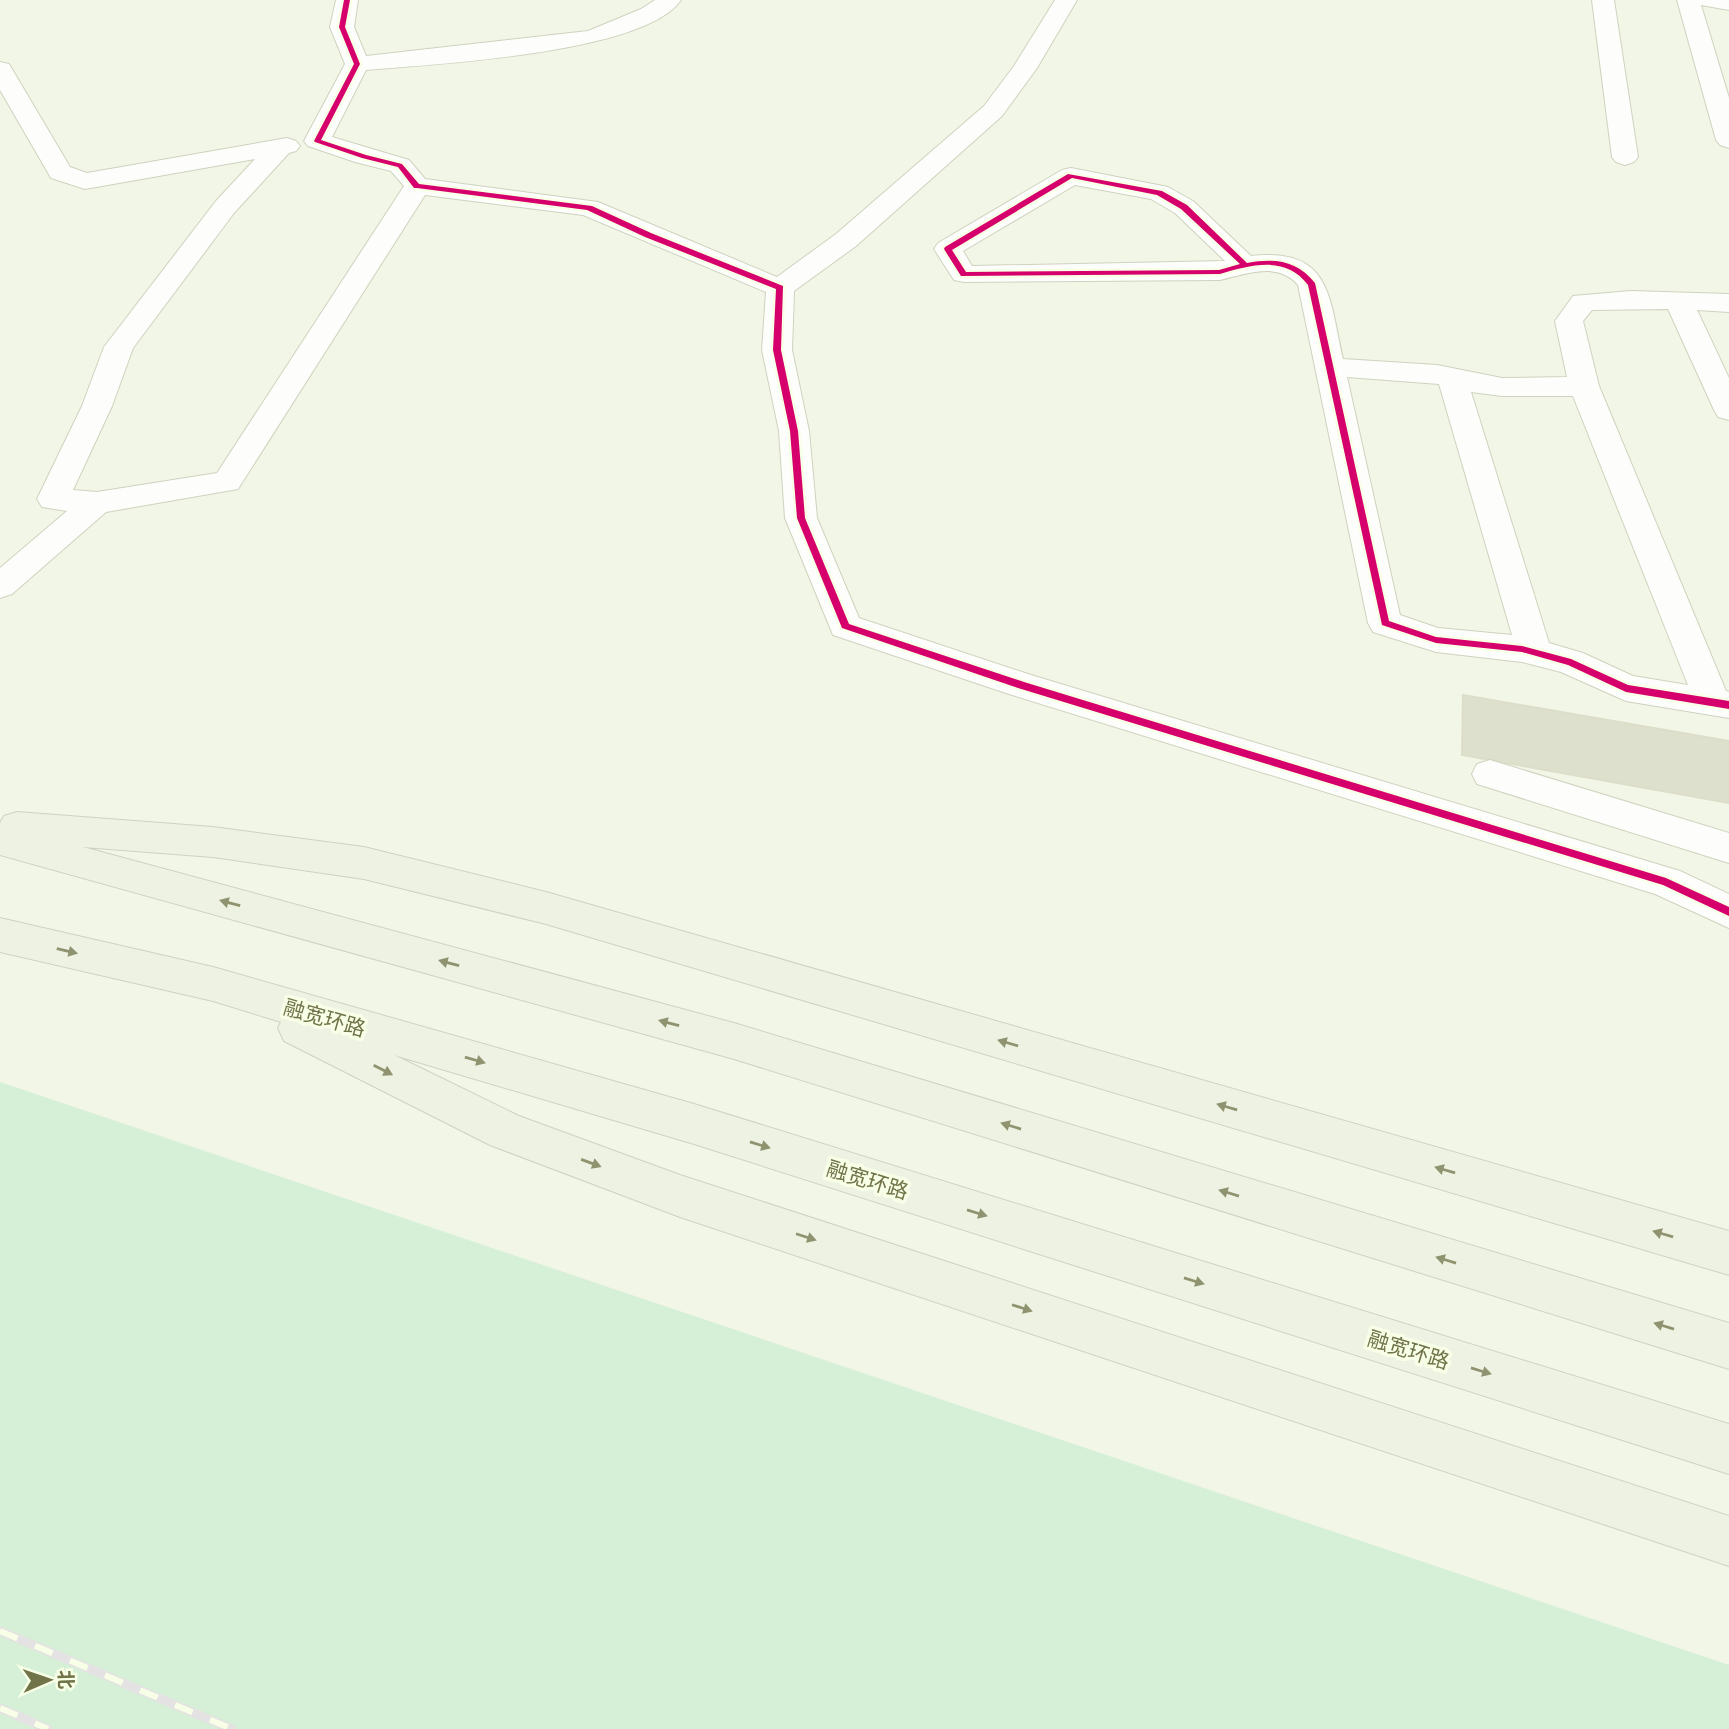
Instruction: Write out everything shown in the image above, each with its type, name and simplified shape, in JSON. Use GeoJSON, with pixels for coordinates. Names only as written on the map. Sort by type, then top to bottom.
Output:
{"type":"FeatureCollection","features":[{"type":"Feature","properties":{"kind":"main road"},"geometry":{"type":"LineString","coordinates":[[0,826],[214,842],[377,866],[560,912],[1729,1253]]}},
{"type":"Feature","properties":{"kind":"main road"},"geometry":{"type":"LineString","coordinates":[[0,840],[734,1041],[1729,1346]]}},
{"type":"Feature","properties":{"kind":"main road","name":"融宽环路"},"geometry":{"type":"LineString","coordinates":[[0,935],[213,984],[694,1124],[1729,1449]]}},
{"type":"Feature","properties":{"kind":"main road"},"geometry":{"type":"LineString","coordinates":[[213,984],[505,1131],[680,1196],[1729,1541]]}},
{"type":"Feature","properties":{"kind":"street"},"geometry":{"type":"LineString","coordinates":[[317,141],[357,64],[342,27],[347,0]]}},
{"type":"Feature","properties":{"kind":"street"},"geometry":{"type":"LineString","coordinates":[[357,64],[516,48],[593,37],[649,14],[670,0]]}},
{"type":"Feature","properties":{"kind":"street"},"geometry":{"type":"LineString","coordinates":[[780,288],[846,240],[993,111],[1025,68],[1066,0]]}},
{"type":"Feature","properties":{"kind":"street"},"geometry":{"type":"LineString","coordinates":[[1603,0],[1625,157]]}},
{"type":"Feature","properties":{"kind":"street"},"geometry":{"type":"LineString","coordinates":[[1688,0],[1729,140]]}},
{"type":"Feature","properties":{"kind":"street"},"geometry":{"type":"LineString","coordinates":[[1707,0],[1729,4]]}},
{"type":"Feature","properties":{"kind":"street"},"geometry":{"type":"LineString","coordinates":[[0,69],[60,172],[85,181],[317,141],[364,157],[400,165],[417,186],[589,208],[648,235],[780,288]]}},
{"type":"Feature","properties":{"kind":"street"},"geometry":{"type":"LineString","coordinates":[[281,147],[225,207],[119,347],[97,406],[53,499],[97,503],[226,482],[417,186]]}},
{"type":"Feature","properties":{"kind":"street"},"geometry":{"type":"LineString","coordinates":[[1244,264],[1184,207],[1159,193],[1071,176],[948,249],[964,274],[1220,272],[1244,264],[1280,265],[1301,272],[1312,285],[1385,623],[1436,640],[1534,652],[1571,662],[1626,688],[1721,704]]}},
{"type":"Feature","properties":{"kind":"street"},"geometry":{"type":"LineString","coordinates":[[780,288],[777,350],[794,431],[801,518],[845,626],[1021,685],[1666,882],[1729,912]]}},
{"type":"Feature","properties":{"kind":"street"},"geometry":{"type":"LineString","coordinates":[[1721,704],[1584,386],[1569,321],[1583,302],[1631,299],[1729,303]]}},
{"type":"Feature","properties":{"kind":"street"},"geometry":{"type":"LineString","coordinates":[[1678,300],[1729,410]]}},
{"type":"Feature","properties":{"kind":"street"},"geometry":{"type":"LineString","coordinates":[[1330,367],[1437,374],[1502,387],[1584,386]]}},
{"type":"Feature","properties":{"kind":"street"},"geometry":{"type":"LineString","coordinates":[[1452,378],[1534,652]]}},
{"type":"Feature","properties":{"kind":"street"},"geometry":{"type":"LineString","coordinates":[[0,586],[97,503]]}},
{"type":"Feature","properties":{"kind":"street"},"geometry":{"type":"LineString","coordinates":[[1490,774],[1729,848]]}},
{"type":"Feature","properties":{"kind":"green space"},"geometry":{"type":"Polygon","coordinates":[[[0,1082],[1729,1665],[1729,1729],[0,1729],[0,1082]]]}},
{"type":"Feature","properties":{"kind":"building"},"geometry":{"type":"Polygon","coordinates":[[[1463,695],[1729,741],[1729,803],[1462,755],[1463,695]]]}},
{"type":"Feature","properties":{"kind":"railway"},"geometry":{"type":"LineString","coordinates":[[0,1631],[232,1729]]}},
{"type":"Feature","properties":{"kind":"railway"},"geometry":{"type":"LineString","coordinates":[[0,1708],[48,1729]]}},
{"type":"Feature","properties":{"kind":"cycle path"},"geometry":{"type":"LineString","coordinates":[[347,0],[342,27],[357,64],[317,141],[364,157],[400,165],[417,186],[589,208],[648,235],[780,288],[777,350],[794,431],[801,518],[845,626],[1021,685],[1666,882],[1729,912]]}},
{"type":"Feature","properties":{"kind":"cycle path"},"geometry":{"type":"LineString","coordinates":[[1244,264],[1184,207],[1159,193],[1071,176],[948,249],[964,274],[1220,272],[1261,263],[1283,264],[1301,272],[1312,285],[1385,623],[1436,640],[1522,649],[1571,662],[1626,688],[1729,705]]}}]}
